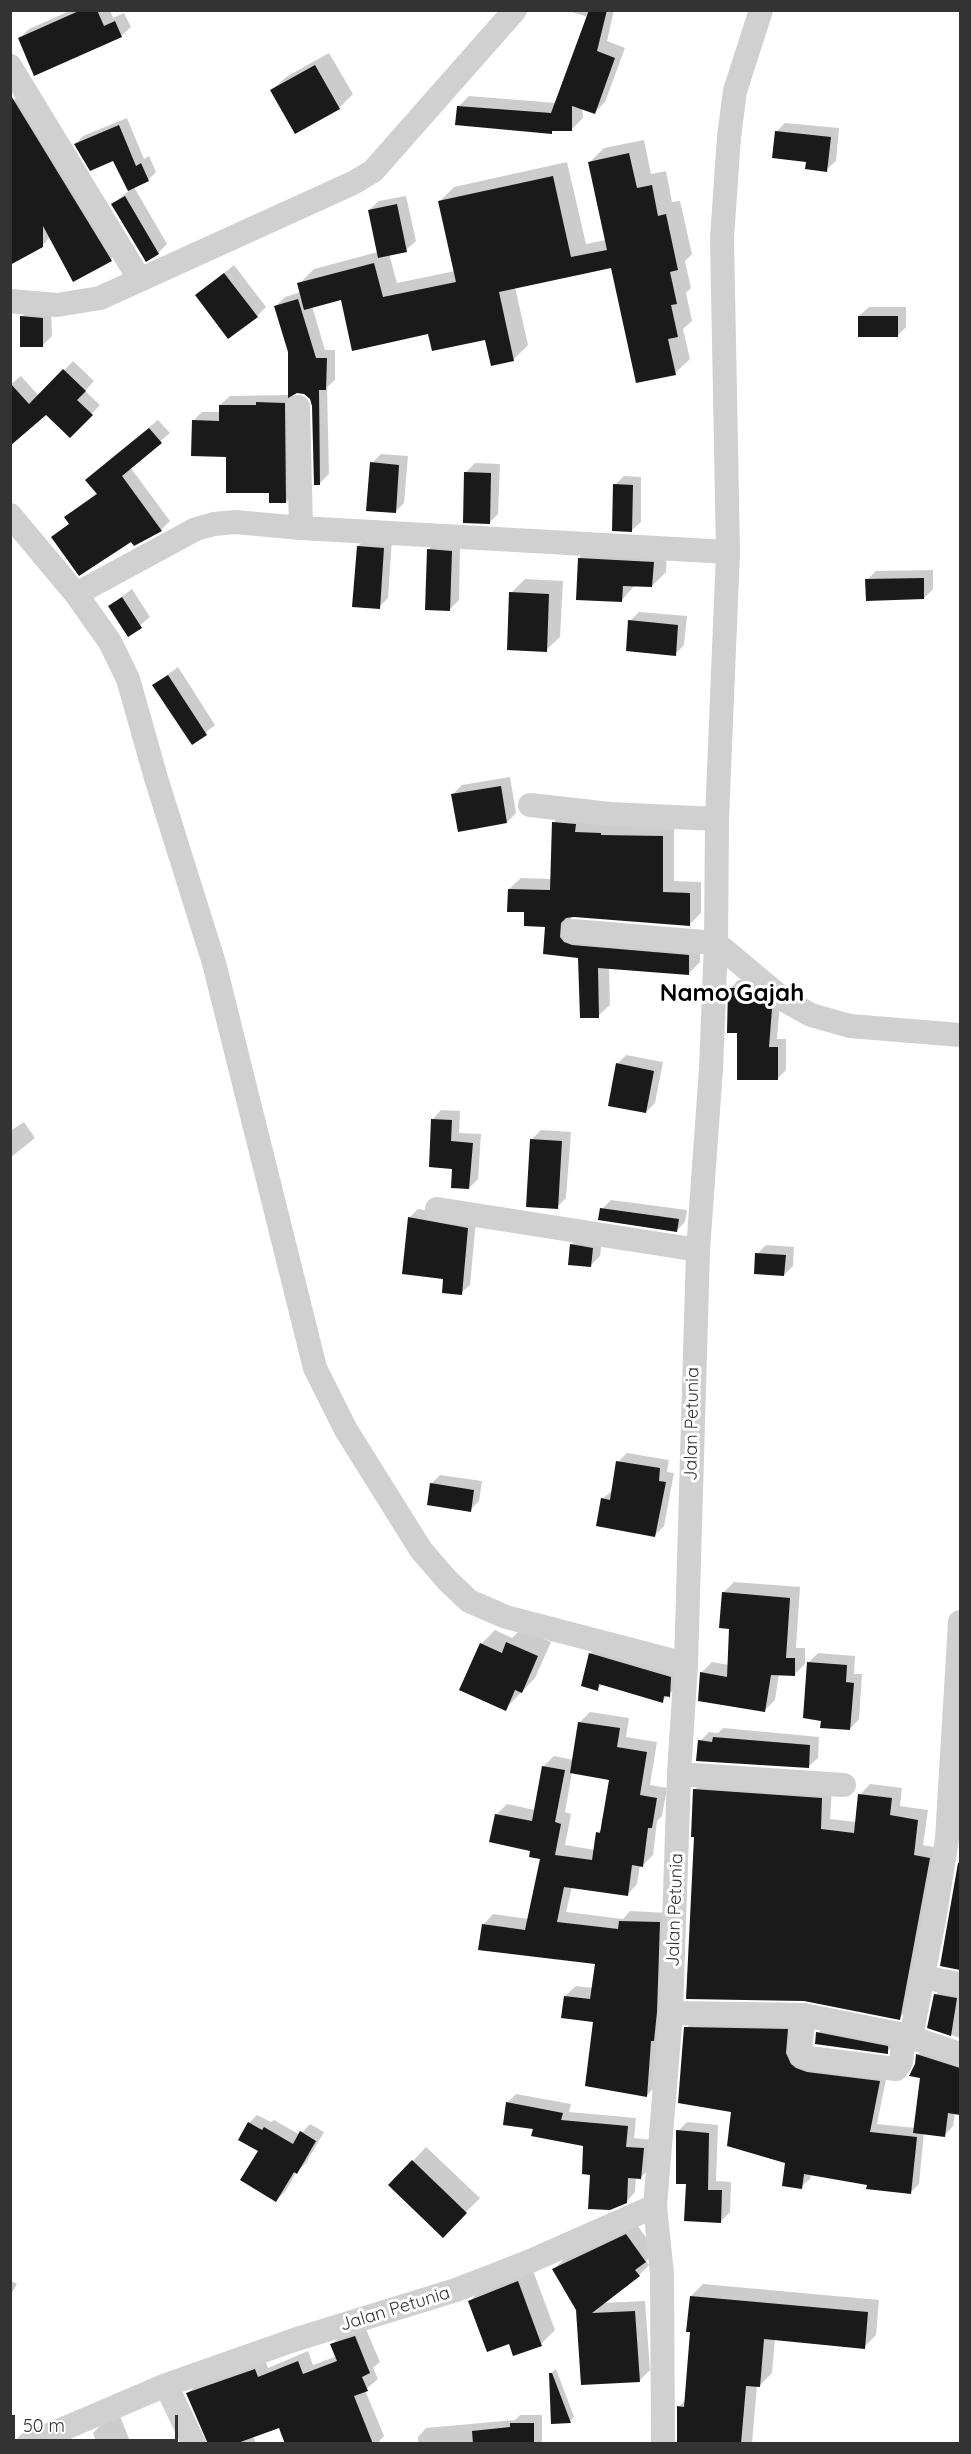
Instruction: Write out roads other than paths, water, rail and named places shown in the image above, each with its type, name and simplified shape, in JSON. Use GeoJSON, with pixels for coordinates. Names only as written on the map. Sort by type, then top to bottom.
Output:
{"type":"FeatureCollection","features":[{"type":"Feature","properties":{"kind":"street"},"geometry":{"type":"LineString","coordinates":[[10,301],[57,305],[100,298],[353,183],[373,171],[515,10]]}},
{"type":"Feature","properties":{"kind":"street","name":"Jalan Petunia"},"geometry":{"type":"LineString","coordinates":[[27,2444],[166,2385],[297,2339],[456,2290],[528,2262],[655,2206],[671,2013],[679,1774],[686,1664],[698,1250],[711,1069],[716,943],[717,819],[728,552],[722,238],[729,137],[735,91],[761,10]]}},
{"type":"Feature","properties":{"kind":"street"},"geometry":{"type":"LineString","coordinates":[[10,66],[140,280]]}},
{"type":"Feature","properties":{"kind":"street"},"geometry":{"type":"LineString","coordinates":[[298,407],[301,528]]}},
{"type":"Feature","properties":{"kind":"street"},"geometry":{"type":"LineString","coordinates":[[10,515],[76,594],[110,642],[128,679],[156,778],[214,963],[315,1368],[346,1430],[421,1550],[469,1601],[506,1617],[686,1664]]}},
{"type":"Feature","properties":{"kind":"street"},"geometry":{"type":"LineString","coordinates":[[76,594],[196,529],[235,522],[301,528],[728,552]]}},
{"type":"Feature","properties":{"kind":"street"},"geometry":{"type":"LineString","coordinates":[[530,805],[610,814],[717,819]]}},
{"type":"Feature","properties":{"kind":"street"},"geometry":{"type":"LineString","coordinates":[[573,931],[716,943],[784,1000],[811,1015],[850,1026],[960,1035]]}},
{"type":"Feature","properties":{"kind":"street"},"geometry":{"type":"LineString","coordinates":[[437,1209],[698,1250]]}},
{"type":"Feature","properties":{"kind":"street"},"geometry":{"type":"LineString","coordinates":[[804,2015],[800,2049],[802,2055],[809,2058],[896,2069],[901,2062],[934,1920],[947,1839],[960,1622]]}},
{"type":"Feature","properties":{"kind":"street"},"geometry":{"type":"LineString","coordinates":[[679,1774],[844,1785]]}},
{"type":"Feature","properties":{"kind":"street"},"geometry":{"type":"LineString","coordinates":[[921,1977],[960,1984]]}},
{"type":"Feature","properties":{"kind":"street"},"geometry":{"type":"LineString","coordinates":[[671,2013],[804,2015],[907,2036],[960,2054]]}},
{"type":"Feature","properties":{"kind":"street"},"geometry":{"type":"LineString","coordinates":[[655,2206],[662,2274],[663,2444]]}},
{"type":"Feature","properties":{"kind":"street"},"geometry":{"type":"LineString","coordinates":[[166,2385],[194,2444]]}},
{"type":"Feature","properties":{"kind":"district","name":"Namo Gajah"},"geometry":{"type":"Point","coordinates":[732,994]}}]}
